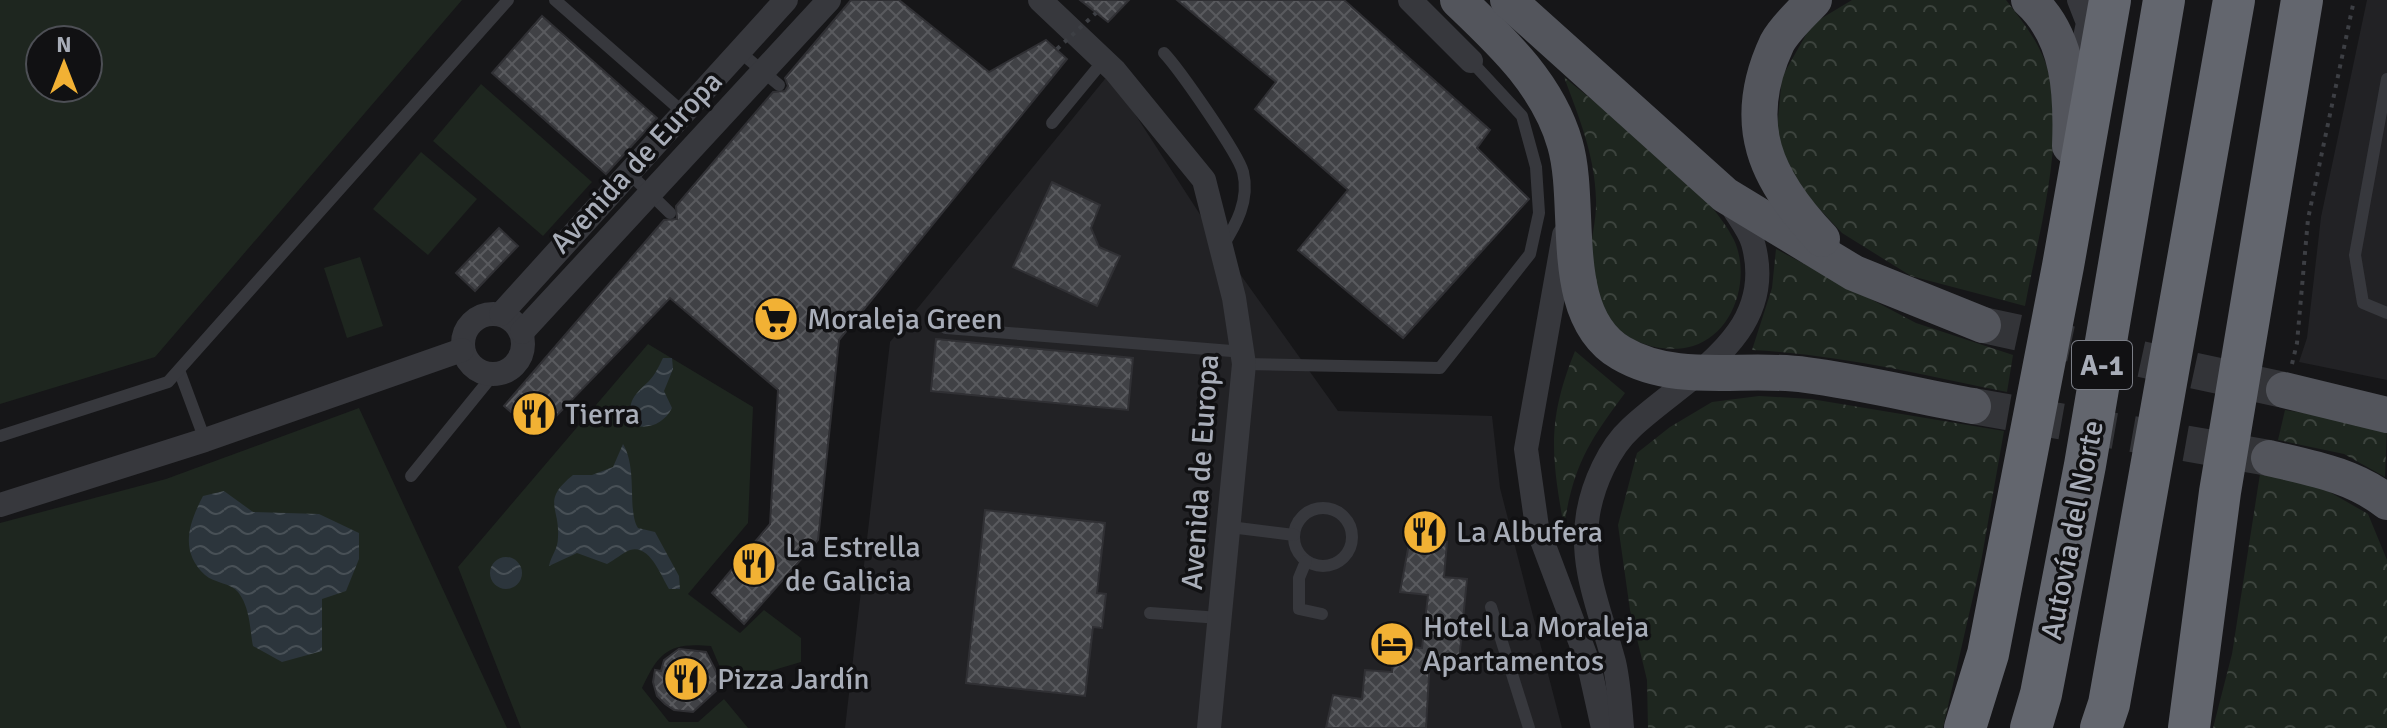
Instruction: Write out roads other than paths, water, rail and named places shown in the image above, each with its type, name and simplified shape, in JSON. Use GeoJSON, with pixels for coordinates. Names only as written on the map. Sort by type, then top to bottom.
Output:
{"type":"FeatureCollection","features":[{"type":"Feature","properties":{"kind":"highway"},"geometry":{"type":"LineString","coordinates":[[1965,728],[1988,654],[2063,266],[2110,0]]}},
{"type":"Feature","properties":{"kind":"highway","name":"Autovía del Norte"},"geometry":{"type":"LineString","coordinates":[[2031,728],[2041,694],[2085,465],[2164,0]]}},
{"type":"Feature","properties":{"kind":"highway","name":"A-1"},"geometry":{"type":"LineString","coordinates":[[2101,728],[2109,704],[2234,0]]}},
{"type":"Feature","properties":{"kind":"highway"},"geometry":{"type":"LineString","coordinates":[[2189,728],[2211,563],[2302,0]]}},
{"type":"Feature","properties":{"kind":"highway"},"geometry":{"type":"LineString","coordinates":[[2169,728],[2211,563]]}},
{"type":"Feature","properties":{"kind":"main road"},"geometry":{"type":"LineString","coordinates":[[1458,0],[1494,34],[1542,90],[1565,144],[1573,194],[1577,277],[1590,321],[1619,352],[1657,367],[1701,373],[1803,374],[1973,406]]}},
{"type":"Feature","properties":{"kind":"main road"},"geometry":{"type":"LineString","coordinates":[[1814,0],[1778,41],[1762,96],[1761,150],[1790,205],[1854,273]]}},
{"type":"Feature","properties":{"kind":"main road"},"geometry":{"type":"LineString","coordinates":[[2029,0],[2044,14],[2064,55],[2072,104],[2063,266]]}},
{"type":"Feature","properties":{"kind":"main road"},"geometry":{"type":"LineString","coordinates":[[1513,2],[1725,195],[1854,273],[1983,325]]}},
{"type":"Feature","properties":{"kind":"main road"},"geometry":{"type":"LineString","coordinates":[[2284,390],[2387,415]]}},
{"type":"Feature","properties":{"kind":"main road"},"geometry":{"type":"LineString","coordinates":[[2269,458],[2335,473],[2370,489],[2387,502]]}},
{"type":"Feature","properties":{"kind":"street","name":"Avenida de Europa"},"geometry":{"type":"LineString","coordinates":[[501,314],[631,175],[786,0]]}},
{"type":"Feature","properties":{"kind":"street","name":"Avenida de Europa"},"geometry":{"type":"LineString","coordinates":[[522,332],[650,196],[771,78],[829,0]]}},
{"type":"Feature","properties":{"kind":"street","name":"Avenida de Europa"},"geometry":{"type":"LineString","coordinates":[[1040,0],[1104,60],[1204,180],[1222,247],[1244,358],[1209,728]]}},
{"type":"Feature","properties":{"kind":"street"},"geometry":{"type":"LineString","coordinates":[[1410,0],[1471,61]]}},
{"type":"Feature","properties":{"kind":"street"},"geometry":{"type":"LineString","coordinates":[[2072,104],[2088,23],[2079,0]]}},
{"type":"Feature","properties":{"kind":"street"},"geometry":{"type":"LineString","coordinates":[[1573,194],[1526,449],[1537,527],[1589,665],[1603,728]]}},
{"type":"Feature","properties":{"kind":"street"},"geometry":{"type":"LineString","coordinates":[[1622,728],[1614,664],[1588,573],[1588,513],[1609,457],[1630,429],[1701,373],[1726,348],[1746,320],[1754,295],[1757,269],[1753,241],[1725,195]]}},
{"type":"Feature","properties":{"kind":"street"},"geometry":{"type":"LineString","coordinates":[[486,313],[501,314],[522,332],[524,352],[518,361],[512,369],[493,375],[473,368],[462,350],[463,334],[472,321],[486,313]]}},
{"type":"Feature","properties":{"kind":"street"},"geometry":{"type":"LineString","coordinates":[[0,505],[205,440],[462,350]]}},
{"type":"Feature","properties":{"kind":"street"},"geometry":{"type":"LineString","coordinates":[[2284,390],[2387,400]]}},
{"type":"Feature","properties":{"kind":"lane"},"geometry":{"type":"LineString","coordinates":[[0,436],[168,382],[508,0]]}},
{"type":"Feature","properties":{"kind":"lane"},"geometry":{"type":"LineString","coordinates":[[555,0],[685,114]]}},
{"type":"Feature","properties":{"kind":"lane"},"geometry":{"type":"LineString","coordinates":[[740,52],[771,78]]}},
{"type":"Feature","properties":{"kind":"lane"},"geometry":{"type":"LineString","coordinates":[[1164,53],[1180,69],[1243,171],[1242,215],[1222,247]]}},
{"type":"Feature","properties":{"kind":"lane"},"geometry":{"type":"LineString","coordinates":[[1052,123],[1104,60]]}},
{"type":"Feature","properties":{"kind":"lane"},"geometry":{"type":"LineString","coordinates":[[946,328],[1244,358],[1440,368],[1530,254],[1539,213],[1536,167],[1522,116],[1471,61]]}},
{"type":"Feature","properties":{"kind":"lane"},"geometry":{"type":"LineString","coordinates":[[2387,79],[2355,255],[2363,303],[2387,313]]}},
{"type":"Feature","properties":{"kind":"lane"},"geometry":{"type":"LineString","coordinates":[[631,175],[670,213]]}},
{"type":"Feature","properties":{"kind":"lane"},"geometry":{"type":"LineString","coordinates":[[179,370],[205,440]]}},
{"type":"Feature","properties":{"kind":"lane"},"geometry":{"type":"LineString","coordinates":[[411,476],[493,375]]}},
{"type":"Feature","properties":{"kind":"lane"},"geometry":{"type":"LineString","coordinates":[[1318,509],[1336,512],[1349,525],[1351,544],[1341,560],[1324,566],[1306,561],[1299,554],[1294,535],[1301,518],[1318,509]]}},
{"type":"Feature","properties":{"kind":"lane"},"geometry":{"type":"LineString","coordinates":[[1230,527],[1294,535]]}},
{"type":"Feature","properties":{"kind":"lane"},"geometry":{"type":"LineString","coordinates":[[1306,561],[1299,578],[1299,609],[1322,614]]}},
{"type":"Feature","properties":{"kind":"lane"},"geometry":{"type":"LineString","coordinates":[[1491,607],[1529,728]]}},
{"type":"Feature","properties":{"kind":"lane"},"geometry":{"type":"LineString","coordinates":[[1150,613],[1220,618]]}},
{"type":"Feature","properties":{"kind":"water"},"geometry":{"type":"Polygon","coordinates":[[[663,358],[672,358],[673,369],[664,391],[672,408],[657,423],[636,426],[631,412],[632,401],[653,376],[663,358]]]}},
{"type":"Feature","properties":{"kind":"water"},"geometry":{"type":"Polygon","coordinates":[[[623,444],[630,465],[635,521],[638,528],[655,532],[679,576],[680,589],[669,589],[654,562],[637,549],[627,551],[607,564],[577,553],[549,566],[558,542],[554,504],[557,491],[573,475],[592,475],[613,467],[623,444]]]}},
{"type":"Feature","properties":{"kind":"water"},"geometry":{"type":"Polygon","coordinates":[[[224,491],[253,512],[319,514],[359,533],[359,559],[346,591],[322,599],[322,651],[282,662],[253,646],[247,611],[238,592],[209,578],[197,566],[189,547],[194,516],[203,496],[224,491]]]}},
{"type":"Feature","properties":{"kind":"water"},"geometry":{"type":"Polygon","coordinates":[[[506,557],[518,561],[522,573],[518,585],[506,589],[494,585],[490,573],[494,561],[506,557]]]}},
{"type":"Feature","properties":{"kind":"tunnel"},"geometry":{"type":"LineString","coordinates":[[1983,325],[2284,390]]}},
{"type":"Feature","properties":{"kind":"tunnel"},"geometry":{"type":"LineString","coordinates":[[1973,406],[2269,458]]}},
{"type":"Feature","properties":{"kind":"place","name":"Moraleja Green"},"geometry":{"type":"Point","coordinates":[776,319]}},
{"type":"Feature","properties":{"kind":"place","name":"Tierra"},"geometry":{"type":"Point","coordinates":[534,414]}},
{"type":"Feature","properties":{"kind":"place","name":"La Albufera"},"geometry":{"type":"Point","coordinates":[1425,532]}},
{"type":"Feature","properties":{"kind":"place","name":"La Estrella de Galicia"},"geometry":{"type":"Point","coordinates":[754,564]}},
{"type":"Feature","properties":{"kind":"place","name":"Hotel La Moraleja Apartamentos"},"geometry":{"type":"Point","coordinates":[1392,644]}},
{"type":"Feature","properties":{"kind":"place","name":"Pizza Jardín"},"geometry":{"type":"Point","coordinates":[686,679]}}]}
